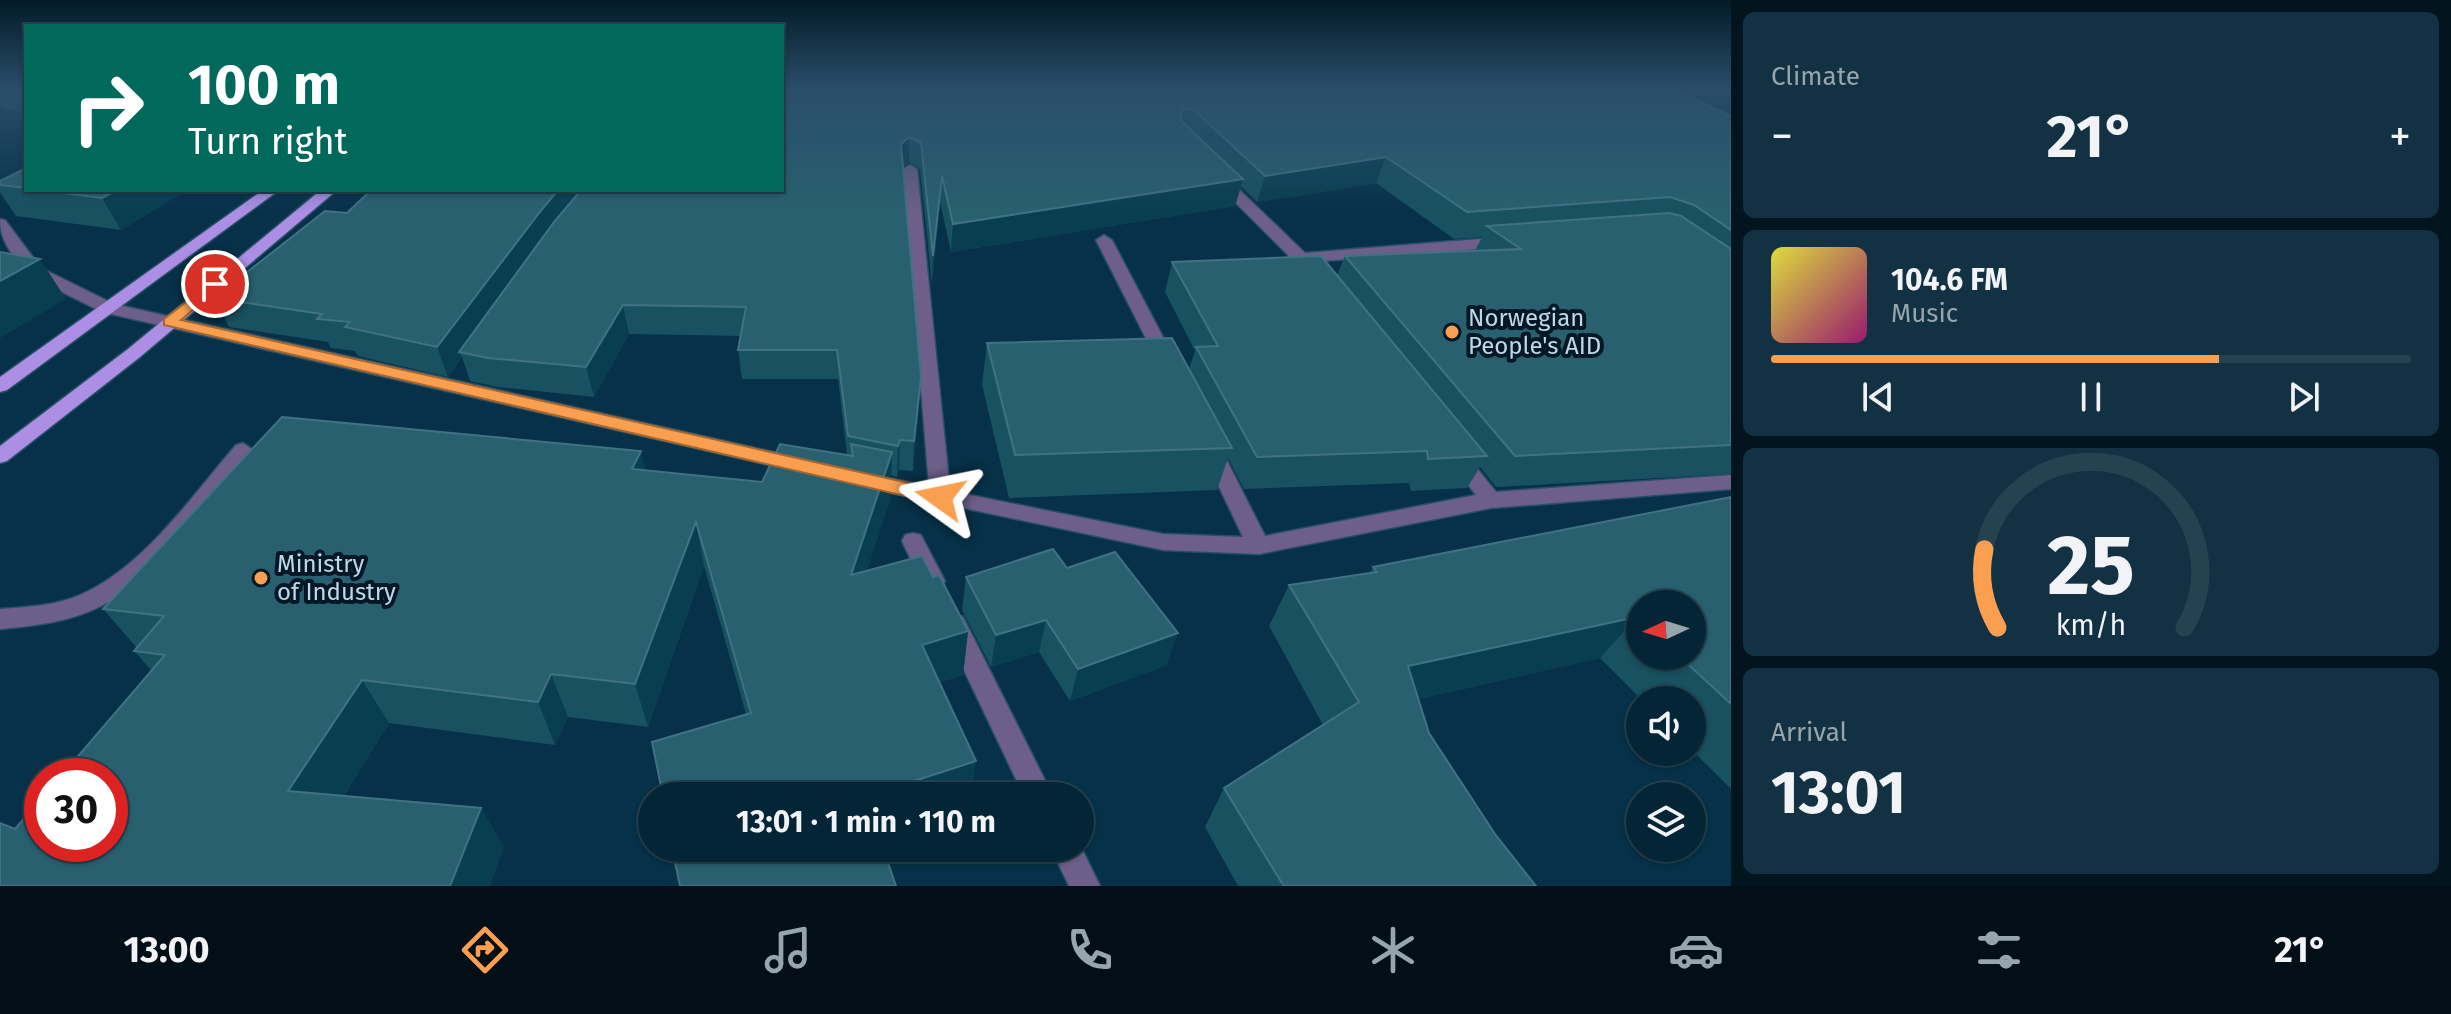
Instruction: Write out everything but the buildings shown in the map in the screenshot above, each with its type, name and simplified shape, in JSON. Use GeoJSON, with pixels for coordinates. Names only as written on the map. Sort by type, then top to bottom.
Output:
{"type":"FeatureCollection","features":[{"type":"Feature","properties":{"kind":"main road"},"geometry":{"type":"LineString","coordinates":[[0,386],[269,192]]}},
{"type":"Feature","properties":{"kind":"main road"},"geometry":{"type":"LineString","coordinates":[[0,456],[134,353],[328,192]]}},
{"type":"Feature","properties":{"kind":"street"},"geometry":{"type":"LineString","coordinates":[[910,169],[940,497]]}},
{"type":"Feature","properties":{"kind":"street"},"geometry":{"type":"LineString","coordinates":[[1213,172],[1301,258],[1319,280]]}},
{"type":"Feature","properties":{"kind":"street"},"geometry":{"type":"LineString","coordinates":[[0,223],[35,271],[108,308],[457,380],[816,469]]}},
{"type":"Feature","properties":{"kind":"street"},"geometry":{"type":"LineString","coordinates":[[1104,240],[1175,379]]}},
{"type":"Feature","properties":{"kind":"street"},"geometry":{"type":"LineString","coordinates":[[1301,258],[1524,241]]}},
{"type":"Feature","properties":{"kind":"street"},"geometry":{"type":"LineString","coordinates":[[1203,434],[1259,546]]}},
{"type":"Feature","properties":{"kind":"street"},"geometry":{"type":"LineString","coordinates":[[1443,439],[1491,500]]}},
{"type":"Feature","properties":{"kind":"street"},"geometry":{"type":"LineString","coordinates":[[0,619],[34,617],[92,600],[135,571],[243,450]]}},
{"type":"Feature","properties":{"kind":"street"},"geometry":{"type":"LineString","coordinates":[[845,476],[1163,542],[1259,546],[1491,500],[1731,482]]}},
{"type":"Feature","properties":{"kind":"street"},"geometry":{"type":"LineString","coordinates":[[913,541],[1032,782]]}},
{"type":"Feature","properties":{"kind":"street"},"geometry":{"type":"LineString","coordinates":[[1073,862],[1085,886]]}},
{"type":"Feature","properties":{"kind":"place","name":"Norwegian People's AID"},"geometry":{"type":"Point","coordinates":[1452,332]}},
{"type":"Feature","properties":{"kind":"place","name":"Ministry of Industry"},"geometry":{"type":"Point","coordinates":[261,578]}},
{"type":"Feature","properties":{"kind":"route"},"geometry":{"type":"LineString","coordinates":[[215,284],[169,322],[940,497]]}}]}
